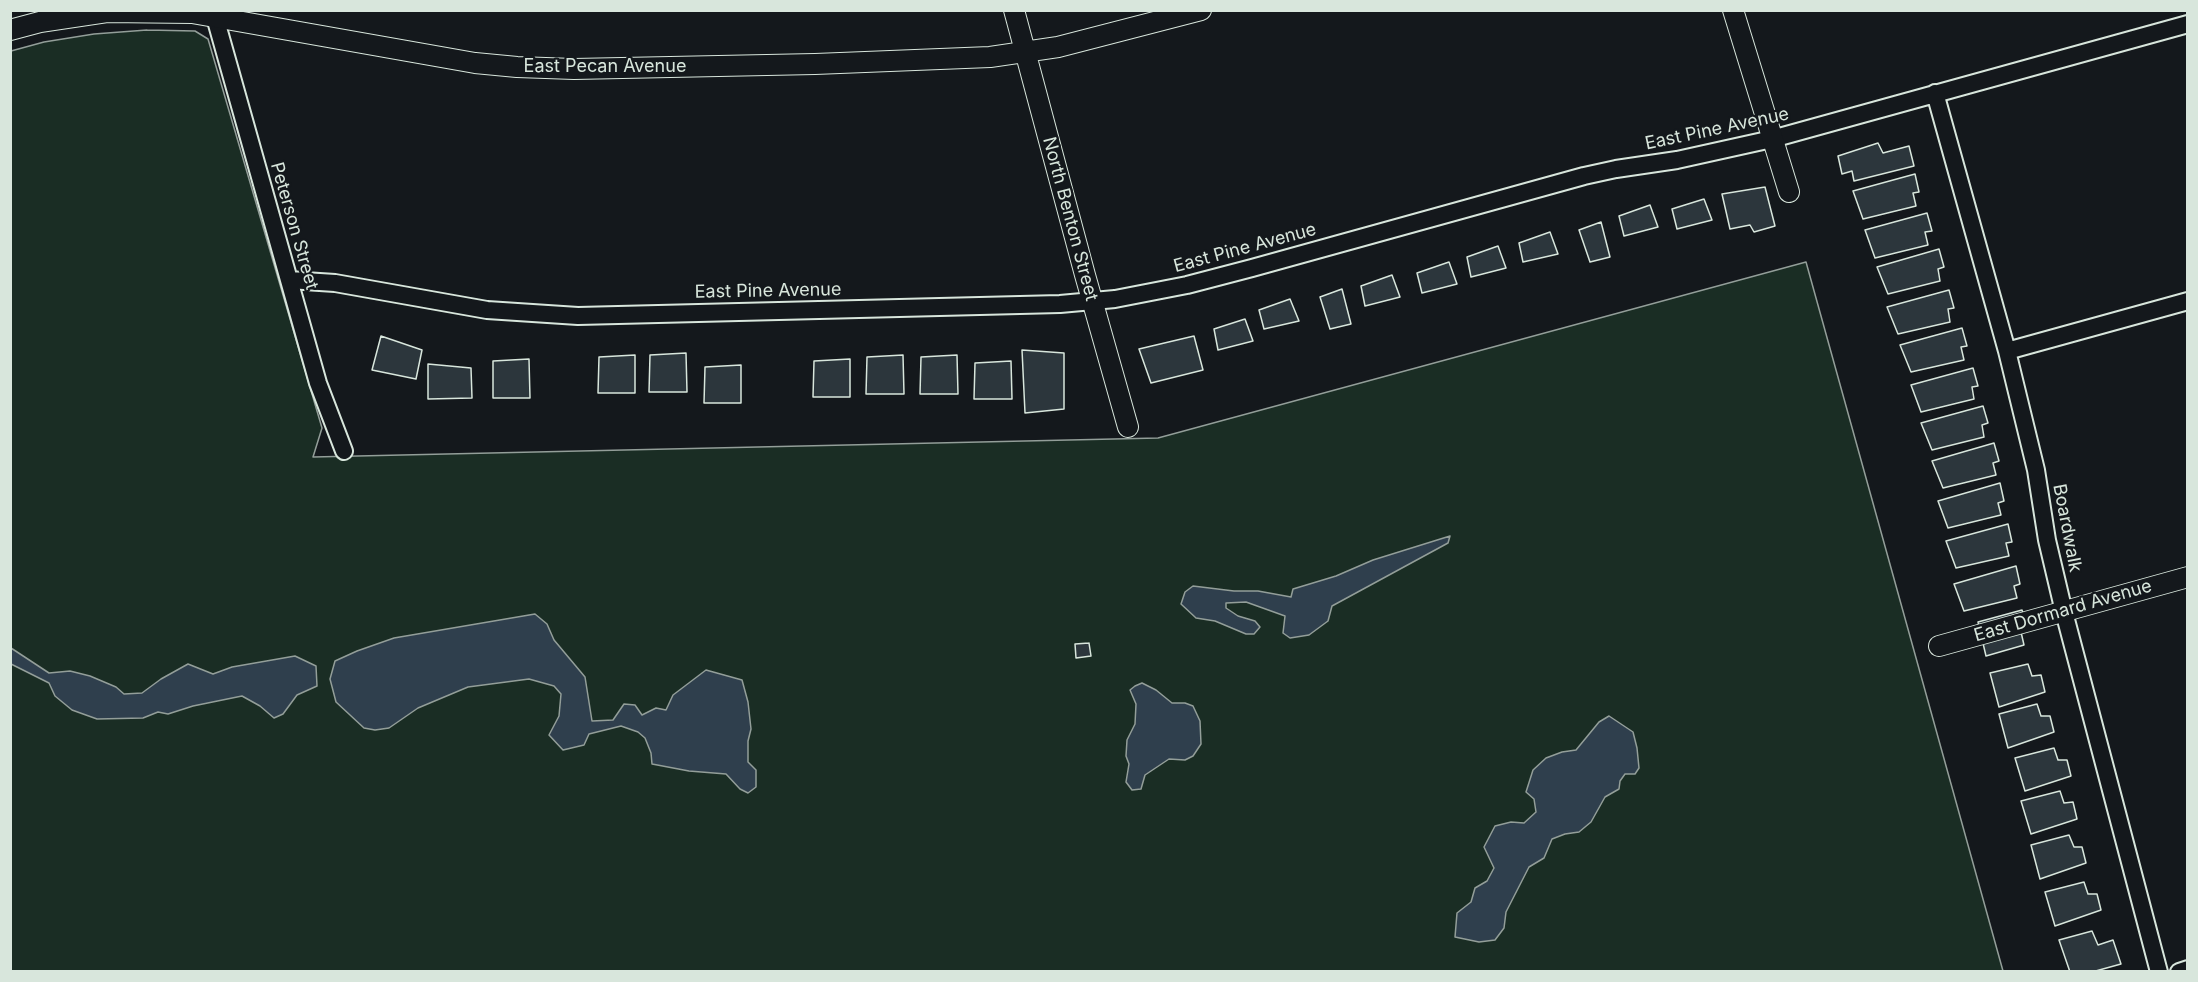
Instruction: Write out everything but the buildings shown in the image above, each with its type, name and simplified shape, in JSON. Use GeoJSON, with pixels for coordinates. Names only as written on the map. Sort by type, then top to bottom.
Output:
{"type":"FeatureCollection","features":[{"type":"Feature","properties":{"kind":"street","name":"North Benton Street"},"geometry":{"type":"LineString","coordinates":[[1014,10],[1128,427]]}},
{"type":"Feature","properties":{"kind":"street","name":"East Pecan Avenue"},"geometry":{"type":"LineString","coordinates":[[10,30],[40,22],[107,12],[214,14],[475,63],[542,68],[931,61],[990,57],[1089,40],[1201,10]]}},
{"type":"Feature","properties":{"kind":"street"},"geometry":{"type":"LineString","coordinates":[[1733,10],[1789,192]]}},
{"type":"Feature","properties":{"kind":"street","name":"Peterson Street"},"geometry":{"type":"LineString","coordinates":[[214,14],[318,383],[344,451]]}},
{"type":"Feature","properties":{"kind":"street","name":"East Pine Avenue"},"geometry":{"type":"LineString","coordinates":[[289,280],[335,283],[487,310],[578,316],[1060,304],[1115,299],[1187,285],[1584,176],[1677,160],[1772,139],[2187,24]]}},
{"type":"Feature","properties":{"kind":"street","name":"Boardwalk"},"geometry":{"type":"LineString","coordinates":[[1935,93],[2007,351],[2036,470],[2047,540],[2064,612],[2159,972]]}},
{"type":"Feature","properties":{"kind":"street"},"geometry":{"type":"LineString","coordinates":[[2007,351],[2187,301]]}},
{"type":"Feature","properties":{"kind":"street","name":"East Dormard Avenue"},"geometry":{"type":"LineString","coordinates":[[1939,646],[2187,577]]}},
{"type":"Feature","properties":{"kind":"street"},"geometry":{"type":"LineString","coordinates":[[2179,972],[2187,969]]}},
{"type":"Feature","properties":{"kind":"green space"},"geometry":{"type":"Polygon","coordinates":[[[147,30],[195,31],[208,39],[322,428],[313,457],[1158,438],[1806,262],[2003,971],[11,972],[11,51],[44,42],[94,34],[147,30]]]}},
{"type":"Feature","properties":{"kind":"water"},"geometry":{"type":"Polygon","coordinates":[[[1450,536],[1448,543],[1332,606],[1328,621],[1309,635],[1290,638],[1283,633],[1285,616],[1246,602],[1226,603],[1226,608],[1238,616],[1255,621],[1260,627],[1254,634],[1246,634],[1215,621],[1196,618],[1181,604],[1185,592],[1193,586],[1234,591],[1258,591],[1291,597],[1293,589],[1336,576],[1373,560],[1450,536]]]}},
{"type":"Feature","properties":{"kind":"water"},"geometry":{"type":"Polygon","coordinates":[[[535,614],[547,624],[554,640],[585,677],[592,721],[613,720],[624,704],[635,705],[642,715],[656,708],[666,710],[673,695],[706,670],[742,680],[748,702],[751,729],[748,741],[748,762],[756,770],[756,787],[748,793],[740,789],[726,774],[689,771],[652,764],[651,753],[645,738],[638,732],[621,726],[589,734],[584,745],[563,750],[549,735],[559,716],[561,694],[554,686],[529,679],[468,687],[418,708],[389,728],[375,730],[364,728],[336,702],[330,679],[335,661],[357,651],[394,638],[535,614]]]}},
{"type":"Feature","properties":{"kind":"water"},"geometry":{"type":"Polygon","coordinates":[[[11,648],[49,673],[70,671],[90,676],[116,687],[124,694],[142,693],[188,664],[213,674],[232,667],[295,656],[316,666],[317,686],[297,695],[283,714],[274,718],[260,706],[242,696],[193,706],[168,714],[158,712],[143,718],[97,719],[72,710],[55,696],[49,683],[11,664],[11,648]]]}},
{"type":"Feature","properties":{"kind":"water"},"geometry":{"type":"Polygon","coordinates":[[[1142,683],[1156,690],[1172,703],[1185,703],[1193,706],[1200,721],[1201,744],[1193,756],[1185,760],[1169,759],[1145,775],[1141,789],[1132,790],[1126,782],[1129,764],[1126,756],[1127,740],[1135,724],[1136,704],[1130,690],[1142,683]]]}},
{"type":"Feature","properties":{"kind":"water"},"geometry":{"type":"Polygon","coordinates":[[[1609,716],[1633,732],[1639,768],[1635,774],[1625,774],[1620,781],[1619,789],[1605,797],[1591,822],[1579,832],[1552,839],[1544,858],[1529,867],[1506,912],[1504,928],[1495,940],[1479,942],[1455,937],[1457,913],[1471,902],[1475,888],[1487,881],[1494,868],[1484,847],[1495,826],[1511,822],[1524,823],[1536,812],[1534,799],[1526,792],[1533,770],[1546,758],[1576,750],[1599,722],[1609,716]]]}}]}
